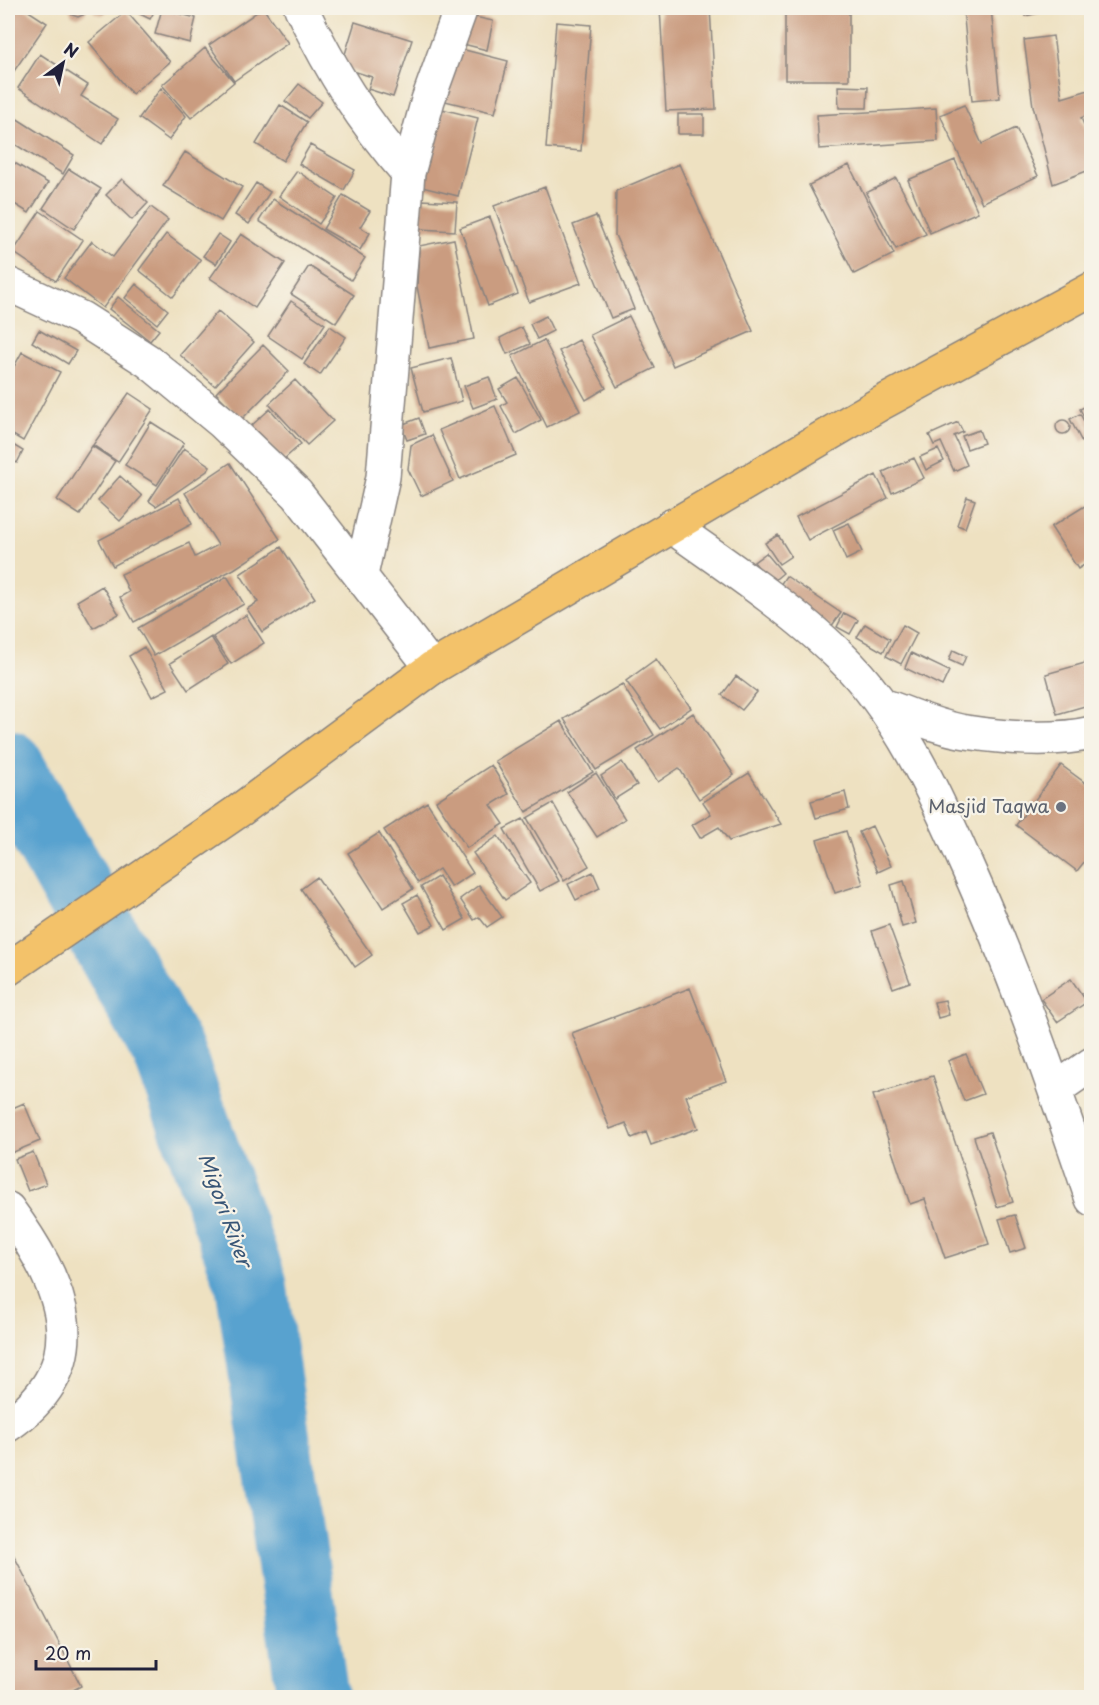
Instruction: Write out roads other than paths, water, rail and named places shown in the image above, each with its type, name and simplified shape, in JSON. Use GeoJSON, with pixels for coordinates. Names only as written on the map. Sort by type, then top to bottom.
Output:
{"type":"FeatureCollection","features":[{"type":"Feature","properties":{"kind":"highway"},"geometry":{"type":"LineString","coordinates":[[8,969],[240,810],[432,668],[878,405],[1092,289]]}},
{"type":"Feature","properties":{"kind":"street"},"geometry":{"type":"LineString","coordinates":[[301,8],[327,61],[370,129],[408,173]]}},
{"type":"Feature","properties":{"kind":"street"},"geometry":{"type":"LineString","coordinates":[[361,576],[383,477],[408,173],[428,100],[461,8]]}},
{"type":"Feature","properties":{"kind":"street"},"geometry":{"type":"LineString","coordinates":[[8,284],[81,318],[148,361],[223,423],[297,494],[432,668]]}},
{"type":"Feature","properties":{"kind":"street"},"geometry":{"type":"LineString","coordinates":[[671,526],[737,572],[840,656],[882,705],[937,798],[995,928],[1056,1089],[1092,1199]]}},
{"type":"Feature","properties":{"kind":"street"},"geometry":{"type":"LineString","coordinates":[[882,705],[964,732],[1020,737],[1076,737],[1092,733]]}},
{"type":"Feature","properties":{"kind":"street"},"geometry":{"type":"LineString","coordinates":[[1056,1089],[1092,1064]]}},
{"type":"Feature","properties":{"kind":"street"},"geometry":{"type":"LineString","coordinates":[[8,1209],[43,1261],[56,1289],[62,1323],[61,1357],[49,1384],[20,1417],[8,1425]]}},
{"type":"Feature","properties":{"kind":"waterway","name":"Migori River"},"geometry":{"type":"LineString","coordinates":[[8,766],[168,1051],[251,1283],[313,1698]]}},
{"type":"Feature","properties":{"kind":"place","name":"Masjid Taqwa"},"geometry":{"type":"Point","coordinates":[1061,807]}}]}
